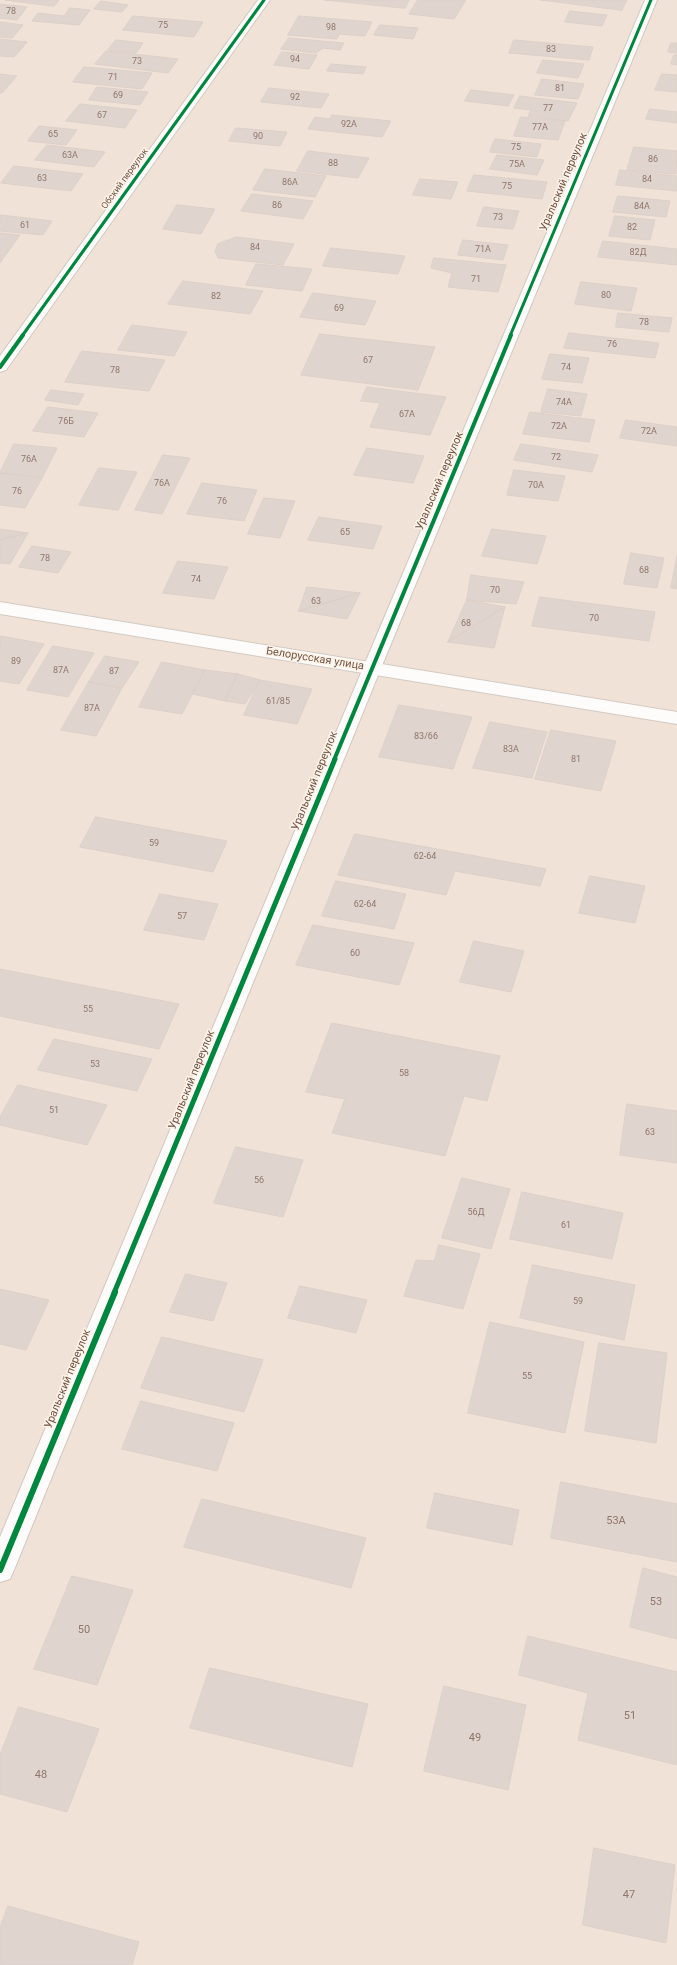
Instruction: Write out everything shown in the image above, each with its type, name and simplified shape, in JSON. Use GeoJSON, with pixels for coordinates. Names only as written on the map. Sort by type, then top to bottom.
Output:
{"type":"FeatureCollection","features":[{"type":"Feature","properties":{"kind":"street","name":"Обский переулок"},"geometry":{"type":"LineString","coordinates":[[0,366],[264,0]]}},
{"type":"Feature","properties":{"kind":"street","name":"Уральский переулок"},"geometry":{"type":"LineString","coordinates":[[0,1570],[372,668],[651,0]]}},
{"type":"Feature","properties":{"kind":"street","name":"Белорусская улица"},"geometry":{"type":"LineString","coordinates":[[0,608],[677,718]]}},
{"type":"Feature","properties":{"kind":"shaded area"},"geometry":{"type":"Polygon","coordinates":[[[0,0],[677,0],[677,1965],[0,1965],[0,0]]]}},
{"type":"Feature","properties":{"kind":"building"},"geometry":{"type":"Polygon","coordinates":[[[5,0],[59,0],[54,6],[5,0]]]}},
{"type":"Feature","properties":{"kind":"building"},"geometry":{"type":"Polygon","coordinates":[[[325,0],[409,0],[405,8],[325,0]]]}},
{"type":"Feature","properties":{"kind":"building"},"geometry":{"type":"Polygon","coordinates":[[[418,0],[466,0],[454,19],[409,14],[418,0]]]}},
{"type":"Feature","properties":{"kind":"building"},"geometry":{"type":"Polygon","coordinates":[[[541,0],[627,0],[622,10],[541,0]]]}},
{"type":"Feature","properties":{"kind":"building"},"geometry":{"type":"Polygon","coordinates":[[[101,1],[128,5],[122,12],[94,9],[101,1]]]}},
{"type":"Feature","properties":{"kind":"building"},"geometry":{"type":"Polygon","coordinates":[[[0,4],[27,7],[17,20],[0,18],[0,4]]]}},
{"type":"Feature","properties":{"kind":"building"},"geometry":{"type":"Polygon","coordinates":[[[70,8],[90,10],[79,25],[32,21],[38,13],[64,16],[70,8]]]}},
{"type":"Feature","properties":{"kind":"building"},"geometry":{"type":"Polygon","coordinates":[[[570,11],[607,15],[602,26],[565,22],[570,11]]]}},
{"type":"Feature","properties":{"kind":"building"},"geometry":{"type":"Polygon","coordinates":[[[133,16],[203,22],[194,37],[123,30],[133,16]]]}},
{"type":"Feature","properties":{"kind":"building"},"geometry":{"type":"Polygon","coordinates":[[[299,16],[372,22],[365,36],[339,34],[337,39],[288,35],[299,16]]]}},
{"type":"Feature","properties":{"kind":"building"},"geometry":{"type":"Polygon","coordinates":[[[0,22],[23,25],[12,38],[0,37],[0,22]]]}},
{"type":"Feature","properties":{"kind":"building"},"geometry":{"type":"Polygon","coordinates":[[[380,25],[418,28],[413,39],[374,35],[380,25]]]}},
{"type":"Feature","properties":{"kind":"building"},"geometry":{"type":"Polygon","coordinates":[[[289,38],[344,43],[340,50],[323,48],[316,53],[281,49],[289,38]]]}},
{"type":"Feature","properties":{"kind":"building"},"geometry":{"type":"Polygon","coordinates":[[[0,39],[27,42],[14,57],[0,56],[0,39]]]}},
{"type":"Feature","properties":{"kind":"building"},"geometry":{"type":"Polygon","coordinates":[[[116,40],[143,43],[136,53],[108,50],[116,40]]]}},
{"type":"Feature","properties":{"kind":"building"},"geometry":{"type":"Polygon","coordinates":[[[514,40],[593,47],[589,60],[509,53],[514,40]]]}},
{"type":"Feature","properties":{"kind":"building"},"geometry":{"type":"Polygon","coordinates":[[[671,43],[677,43],[677,53],[668,52],[671,43]]]}},
{"type":"Feature","properties":{"kind":"building"},"geometry":{"type":"Polygon","coordinates":[[[106,51],[178,59],[168,73],[95,64],[106,51]]]}},
{"type":"Feature","properties":{"kind":"building"},"geometry":{"type":"Polygon","coordinates":[[[282,52],[317,55],[309,69],[274,65],[282,52]]]}},
{"type":"Feature","properties":{"kind":"building"},"geometry":{"type":"Polygon","coordinates":[[[674,55],[677,55],[677,65],[671,64],[674,55]]]}},
{"type":"Feature","properties":{"kind":"building"},"geometry":{"type":"Polygon","coordinates":[[[543,60],[584,64],[578,78],[537,73],[543,60]]]}},
{"type":"Feature","properties":{"kind":"building"},"geometry":{"type":"Polygon","coordinates":[[[331,64],[366,67],[363,74],[327,71],[331,64]]]}},
{"type":"Feature","properties":{"kind":"building"},"geometry":{"type":"Polygon","coordinates":[[[84,67],[152,73],[142,89],[73,82],[84,67]]]}},
{"type":"Feature","properties":{"kind":"building"},"geometry":{"type":"Polygon","coordinates":[[[0,74],[17,76],[2,93],[0,93],[0,74]]]}},
{"type":"Feature","properties":{"kind":"building"},"geometry":{"type":"Polygon","coordinates":[[[662,74],[677,75],[677,92],[655,90],[662,74]]]}},
{"type":"Feature","properties":{"kind":"building"},"geometry":{"type":"Polygon","coordinates":[[[542,79],[584,84],[578,99],[535,95],[542,79]]]}},
{"type":"Feature","properties":{"kind":"building"},"geometry":{"type":"Polygon","coordinates":[[[97,87],[148,92],[140,105],[89,100],[97,87]]]}},
{"type":"Feature","properties":{"kind":"building"},"geometry":{"type":"Polygon","coordinates":[[[269,88],[329,94],[321,108],[261,102],[269,88]]]}},
{"type":"Feature","properties":{"kind":"building"},"geometry":{"type":"Polygon","coordinates":[[[471,90],[514,95],[508,106],[465,101],[471,90]]]}},
{"type":"Feature","properties":{"kind":"building"},"geometry":{"type":"Polygon","coordinates":[[[520,96],[577,103],[568,121],[528,116],[531,110],[514,108],[520,96]]]}},
{"type":"Feature","properties":{"kind":"building"},"geometry":{"type":"Polygon","coordinates":[[[80,104],[137,110],[125,128],[66,121],[80,104]]]}},
{"type":"Feature","properties":{"kind":"building"},"geometry":{"type":"Polygon","coordinates":[[[650,109],[677,112],[677,123],[646,119],[650,109]]]}},
{"type":"Feature","properties":{"kind":"building"},"geometry":{"type":"Polygon","coordinates":[[[332,115],[391,121],[382,137],[308,129],[315,117],[330,119],[332,115]]]}},
{"type":"Feature","properties":{"kind":"building"},"geometry":{"type":"Polygon","coordinates":[[[521,117],[565,121],[558,140],[514,136],[521,117]]]}},
{"type":"Feature","properties":{"kind":"building"},"geometry":{"type":"Polygon","coordinates":[[[39,126],[77,130],[66,145],[28,141],[39,126]]]}},
{"type":"Feature","properties":{"kind":"building"},"geometry":{"type":"Polygon","coordinates":[[[236,128],[287,132],[280,146],[229,141],[236,128]]]}},
{"type":"Feature","properties":{"kind":"building"},"geometry":{"type":"Polygon","coordinates":[[[495,139],[541,144],[537,157],[490,152],[495,139]]]}},
{"type":"Feature","properties":{"kind":"building"},"geometry":{"type":"Polygon","coordinates":[[[47,145],[105,152],[94,167],[35,160],[47,145]]]}},
{"type":"Feature","properties":{"kind":"building"},"geometry":{"type":"Polygon","coordinates":[[[634,147],[677,151],[676,174],[627,170],[634,147]]]}},
{"type":"Feature","properties":{"kind":"building"},"geometry":{"type":"Polygon","coordinates":[[[308,151],[369,158],[358,178],[297,171],[308,151]]]}},
{"type":"Feature","properties":{"kind":"building"},"geometry":{"type":"Polygon","coordinates":[[[497,155],[544,160],[537,175],[490,169],[497,155]]]}},
{"type":"Feature","properties":{"kind":"building"},"geometry":{"type":"Polygon","coordinates":[[[14,166],[83,174],[71,191],[1,183],[14,166]]]}},
{"type":"Feature","properties":{"kind":"building"},"geometry":{"type":"Polygon","coordinates":[[[265,169],[326,176],[315,197],[253,190],[265,169]]]}},
{"type":"Feature","properties":{"kind":"building"},"geometry":{"type":"Polygon","coordinates":[[[620,170],[677,176],[677,191],[616,185],[620,170]]]}},
{"type":"Feature","properties":{"kind":"building"},"geometry":{"type":"Polygon","coordinates":[[[474,175],[547,182],[542,199],[467,191],[474,175]]]}},
{"type":"Feature","properties":{"kind":"building"},"geometry":{"type":"Polygon","coordinates":[[[420,179],[458,182],[451,199],[413,195],[420,179]]]}},
{"type":"Feature","properties":{"kind":"building"},"geometry":{"type":"Polygon","coordinates":[[[252,194],[313,201],[303,219],[241,211],[252,194]]]}},
{"type":"Feature","properties":{"kind":"building"},"geometry":{"type":"Polygon","coordinates":[[[618,196],[670,201],[666,217],[613,212],[618,196]]]}},
{"type":"Feature","properties":{"kind":"building"},"geometry":{"type":"Polygon","coordinates":[[[177,205],[215,209],[201,234],[163,229],[177,205]]]}},
{"type":"Feature","properties":{"kind":"building"},"geometry":{"type":"Polygon","coordinates":[[[484,207],[519,211],[513,229],[477,226],[484,207]]]}},
{"type":"Feature","properties":{"kind":"building"},"geometry":{"type":"Polygon","coordinates":[[[1,215],[52,221],[43,235],[0,231],[1,215]]]}},
{"type":"Feature","properties":{"kind":"building"},"geometry":{"type":"Polygon","coordinates":[[[615,216],[655,220],[650,240],[609,236],[615,216]]]}},
{"type":"Feature","properties":{"kind":"building"},"geometry":{"type":"Polygon","coordinates":[[[0,233],[20,235],[0,263],[0,233]]]}},
{"type":"Feature","properties":{"kind":"building"},"geometry":{"type":"Polygon","coordinates":[[[237,237],[294,244],[283,265],[218,258],[215,251],[218,244],[237,237]]]}},
{"type":"Feature","properties":{"kind":"building"},"geometry":{"type":"Polygon","coordinates":[[[463,240],[508,245],[503,260],[458,255],[463,240]]]}},
{"type":"Feature","properties":{"kind":"building"},"geometry":{"type":"Polygon","coordinates":[[[603,241],[677,249],[677,265],[598,257],[603,241]]]}},
{"type":"Feature","properties":{"kind":"building"},"geometry":{"type":"Polygon","coordinates":[[[331,248],[405,256],[398,274],[323,266],[331,248]]]}},
{"type":"Feature","properties":{"kind":"building"},"geometry":{"type":"Polygon","coordinates":[[[434,258],[506,265],[498,292],[448,287],[452,273],[431,268],[434,258]]]}},
{"type":"Feature","properties":{"kind":"building"},"geometry":{"type":"Polygon","coordinates":[[[256,264],[312,269],[302,291],[246,285],[256,264]]]}},
{"type":"Feature","properties":{"kind":"building"},"geometry":{"type":"Polygon","coordinates":[[[183,281],[263,291],[250,314],[168,304],[183,281]]]}},
{"type":"Feature","properties":{"kind":"building"},"geometry":{"type":"Polygon","coordinates":[[[581,282],[637,288],[631,311],[575,304],[581,282]]]}},
{"type":"Feature","properties":{"kind":"building"},"geometry":{"type":"Polygon","coordinates":[[[313,293],[376,301],[365,325],[300,317],[313,293]]]}},
{"type":"Feature","properties":{"kind":"building"},"geometry":{"type":"Polygon","coordinates":[[[618,313],[672,318],[669,332],[616,327],[618,313]]]}},
{"type":"Feature","properties":{"kind":"building"},"geometry":{"type":"Polygon","coordinates":[[[132,325],[187,332],[174,356],[118,350],[132,325]]]}},
{"type":"Feature","properties":{"kind":"building"},"geometry":{"type":"Polygon","coordinates":[[[569,333],[659,343],[655,358],[564,348],[569,333]]]}},
{"type":"Feature","properties":{"kind":"building"},"geometry":{"type":"Polygon","coordinates":[[[320,334],[435,347],[418,390],[301,375],[320,334]]]}},
{"type":"Feature","properties":{"kind":"building"},"geometry":{"type":"Polygon","coordinates":[[[82,351],[165,360],[149,391],[65,382],[82,351]]]}},
{"type":"Feature","properties":{"kind":"building"},"geometry":{"type":"Polygon","coordinates":[[[550,354],[589,358],[582,383],[542,379],[550,354]]]}},
{"type":"Feature","properties":{"kind":"building"},"geometry":{"type":"Polygon","coordinates":[[[367,387],[446,397],[430,435],[370,427],[380,403],[361,401],[367,387]]]}},
{"type":"Feature","properties":{"kind":"building"},"geometry":{"type":"Polygon","coordinates":[[[548,389],[587,394],[581,416],[541,412],[548,389]]]}},
{"type":"Feature","properties":{"kind":"building"},"geometry":{"type":"Polygon","coordinates":[[[51,390],[84,394],[78,405],[45,400],[51,390]]]}},
{"type":"Feature","properties":{"kind":"building"},"geometry":{"type":"Polygon","coordinates":[[[48,407],[98,413],[84,437],[33,431],[48,407]]]}},
{"type":"Feature","properties":{"kind":"building"},"geometry":{"type":"Polygon","coordinates":[[[530,412],[595,420],[589,442],[523,434],[530,412]]]}},
{"type":"Feature","properties":{"kind":"building"},"geometry":{"type":"Polygon","coordinates":[[[626,420],[677,427],[677,446],[620,438],[626,420]]]}},
{"type":"Feature","properties":{"kind":"building"},"geometry":{"type":"Polygon","coordinates":[[[14,444],[57,448],[42,478],[0,473],[14,444]]]}},
{"type":"Feature","properties":{"kind":"building"},"geometry":{"type":"Polygon","coordinates":[[[521,444],[598,455],[592,472],[514,460],[521,444]]]}},
{"type":"Feature","properties":{"kind":"building"},"geometry":{"type":"Polygon","coordinates":[[[367,448],[424,456],[413,483],[354,475],[367,448]]]}},
{"type":"Feature","properties":{"kind":"building"},"geometry":{"type":"Polygon","coordinates":[[[163,455],[190,458],[162,514],[135,510],[163,455]]]}},
{"type":"Feature","properties":{"kind":"building"},"geometry":{"type":"Polygon","coordinates":[[[99,468],[137,472],[118,510],[79,505],[99,468]]]}},
{"type":"Feature","properties":{"kind":"building"},"geometry":{"type":"Polygon","coordinates":[[[514,470],[565,476],[558,501],[507,495],[514,470]]]}},
{"type":"Feature","properties":{"kind":"building"},"geometry":{"type":"Polygon","coordinates":[[[0,473],[42,478],[25,508],[0,505],[0,473]]]}},
{"type":"Feature","properties":{"kind":"building"},"geometry":{"type":"Polygon","coordinates":[[[202,483],[257,490],[244,521],[187,514],[202,483]]]}},
{"type":"Feature","properties":{"kind":"building"},"geometry":{"type":"Polygon","coordinates":[[[264,498],[295,501],[280,538],[248,534],[264,498]]]}},
{"type":"Feature","properties":{"kind":"building"},"geometry":{"type":"Polygon","coordinates":[[[319,517],[382,526],[373,549],[308,540],[319,517]]]}},
{"type":"Feature","properties":{"kind":"building"},"geometry":{"type":"Polygon","coordinates":[[[0,529],[28,533],[0,540],[0,529]]]}},
{"type":"Feature","properties":{"kind":"building"},"geometry":{"type":"Polygon","coordinates":[[[492,529],[546,536],[537,564],[482,556],[492,529]]]}},
{"type":"Feature","properties":{"kind":"building"},"geometry":{"type":"Polygon","coordinates":[[[28,533],[10,564],[0,563],[0,540],[28,533]]]}},
{"type":"Feature","properties":{"kind":"building"},"geometry":{"type":"Polygon","coordinates":[[[32,546],[71,552],[58,573],[19,567],[32,546]]]}},
{"type":"Feature","properties":{"kind":"building"},"geometry":{"type":"Polygon","coordinates":[[[631,553],[664,558],[657,588],[624,584],[631,553]]]}},
{"type":"Feature","properties":{"kind":"building"},"geometry":{"type":"Polygon","coordinates":[[[677,556],[677,589],[671,588],[677,556]]]}},
{"type":"Feature","properties":{"kind":"building"},"geometry":{"type":"Polygon","coordinates":[[[178,561],[228,567],[214,599],[163,593],[178,561]]]}},
{"type":"Feature","properties":{"kind":"building"},"geometry":{"type":"Polygon","coordinates":[[[471,575],[524,582],[516,604],[467,600],[471,575]]]}},
{"type":"Feature","properties":{"kind":"building"},"geometry":{"type":"Polygon","coordinates":[[[307,587],[360,593],[299,611],[307,587]]]}},
{"type":"Feature","properties":{"kind":"building"},"geometry":{"type":"Polygon","coordinates":[[[360,593],[347,619],[299,611],[360,593]]]}},
{"type":"Feature","properties":{"kind":"building"},"geometry":{"type":"Polygon","coordinates":[[[540,597],[655,612],[649,641],[532,626],[540,597]]]}},
{"type":"Feature","properties":{"kind":"building"},"geometry":{"type":"Polygon","coordinates":[[[467,600],[505,607],[448,642],[467,600]]]}},
{"type":"Feature","properties":{"kind":"building"},"geometry":{"type":"Polygon","coordinates":[[[505,607],[494,648],[448,642],[505,607]]]}},
{"type":"Feature","properties":{"kind":"building"},"geometry":{"type":"Polygon","coordinates":[[[1,636],[44,644],[19,684],[0,681],[1,636]]]}},
{"type":"Feature","properties":{"kind":"building"},"geometry":{"type":"Polygon","coordinates":[[[53,646],[94,653],[68,697],[27,690],[53,646]]]}},
{"type":"Feature","properties":{"kind":"building"},"geometry":{"type":"Polygon","coordinates":[[[105,656],[139,662],[122,688],[89,682],[105,656]]]}},
{"type":"Feature","properties":{"kind":"building"},"geometry":{"type":"Polygon","coordinates":[[[162,662],[205,670],[182,714],[139,707],[162,662]]]}},
{"type":"Feature","properties":{"kind":"building"},"geometry":{"type":"Polygon","coordinates":[[[205,670],[238,674],[225,701],[193,694],[205,670]]]}},
{"type":"Feature","properties":{"kind":"building"},"geometry":{"type":"Polygon","coordinates":[[[238,674],[260,680],[245,704],[225,701],[238,674]]]}},
{"type":"Feature","properties":{"kind":"building"},"geometry":{"type":"Polygon","coordinates":[[[260,680],[312,689],[297,724],[244,715],[260,680]]]}},
{"type":"Feature","properties":{"kind":"building"},"geometry":{"type":"Polygon","coordinates":[[[89,682],[122,688],[96,736],[61,730],[89,682]]]}},
{"type":"Feature","properties":{"kind":"building"},"geometry":{"type":"Polygon","coordinates":[[[399,705],[472,717],[453,769],[379,757],[399,705]]]}},
{"type":"Feature","properties":{"kind":"building"},"geometry":{"type":"Polygon","coordinates":[[[490,722],[547,732],[532,778],[473,768],[490,722]]]}},
{"type":"Feature","properties":{"kind":"building"},"geometry":{"type":"Polygon","coordinates":[[[551,730],[616,741],[601,791],[535,779],[551,730]]]}},
{"type":"Feature","properties":{"kind":"building"},"geometry":{"type":"Polygon","coordinates":[[[96,817],[227,841],[213,872],[80,847],[96,817]]]}},
{"type":"Feature","properties":{"kind":"building"},"geometry":{"type":"Polygon","coordinates":[[[355,834],[546,869],[540,886],[455,871],[446,895],[338,875],[355,834]]]}},
{"type":"Feature","properties":{"kind":"building"},"geometry":{"type":"Polygon","coordinates":[[[590,876],[645,886],[635,923],[579,913],[590,876]]]}},
{"type":"Feature","properties":{"kind":"building"},"geometry":{"type":"Polygon","coordinates":[[[336,881],[406,894],[394,929],[322,916],[336,881]]]}},
{"type":"Feature","properties":{"kind":"building"},"geometry":{"type":"Polygon","coordinates":[[[160,894],[218,904],[204,940],[144,930],[160,894]]]}},
{"type":"Feature","properties":{"kind":"building"},"geometry":{"type":"Polygon","coordinates":[[[313,925],[414,943],[399,985],[296,965],[313,925]]]}},
{"type":"Feature","properties":{"kind":"building"},"geometry":{"type":"Polygon","coordinates":[[[474,941],[524,951],[511,992],[460,982],[474,941]]]}},
{"type":"Feature","properties":{"kind":"building"},"geometry":{"type":"Polygon","coordinates":[[[0,969],[179,1004],[159,1049],[0,1016],[0,969]]]}},
{"type":"Feature","properties":{"kind":"building"},"geometry":{"type":"Polygon","coordinates":[[[332,1023],[500,1056],[487,1101],[464,1096],[445,1156],[332,1133],[345,1099],[306,1092],[332,1023]]]}},
{"type":"Feature","properties":{"kind":"building"},"geometry":{"type":"Polygon","coordinates":[[[54,1039],[152,1059],[137,1091],[38,1070],[54,1039]]]}},
{"type":"Feature","properties":{"kind":"building"},"geometry":{"type":"Polygon","coordinates":[[[18,1085],[107,1105],[87,1145],[0,1125],[0,1117],[18,1085]]]}},
{"type":"Feature","properties":{"kind":"building"},"geometry":{"type":"Polygon","coordinates":[[[627,1104],[677,1111],[677,1163],[620,1155],[627,1104]]]}},
{"type":"Feature","properties":{"kind":"building"},"geometry":{"type":"Polygon","coordinates":[[[236,1147],[303,1160],[283,1217],[214,1203],[236,1147]]]}},
{"type":"Feature","properties":{"kind":"building"},"geometry":{"type":"Polygon","coordinates":[[[462,1178],[510,1189],[491,1249],[442,1238],[462,1178]]]}},
{"type":"Feature","properties":{"kind":"building"},"geometry":{"type":"Polygon","coordinates":[[[522,1192],[623,1213],[612,1259],[510,1239],[522,1192]]]}},
{"type":"Feature","properties":{"kind":"building"},"geometry":{"type":"Polygon","coordinates":[[[439,1245],[480,1254],[463,1309],[404,1296],[416,1260],[434,1261],[439,1245]]]}},
{"type":"Feature","properties":{"kind":"building"},"geometry":{"type":"Polygon","coordinates":[[[533,1265],[635,1285],[624,1340],[520,1318],[533,1265]]]}},
{"type":"Feature","properties":{"kind":"building"},"geometry":{"type":"Polygon","coordinates":[[[186,1274],[227,1283],[213,1321],[170,1312],[186,1274]]]}},
{"type":"Feature","properties":{"kind":"building"},"geometry":{"type":"Polygon","coordinates":[[[300,1286],[367,1300],[356,1333],[288,1318],[300,1286]]]}},
{"type":"Feature","properties":{"kind":"building"},"geometry":{"type":"Polygon","coordinates":[[[0,1289],[49,1300],[26,1350],[0,1344],[0,1289]]]}},
{"type":"Feature","properties":{"kind":"building"},"geometry":{"type":"Polygon","coordinates":[[[490,1322],[584,1342],[565,1433],[468,1413],[490,1322]]]}},
{"type":"Feature","properties":{"kind":"building"},"geometry":{"type":"Polygon","coordinates":[[[162,1337],[263,1360],[244,1412],[141,1388],[162,1337]]]}},
{"type":"Feature","properties":{"kind":"building"},"geometry":{"type":"Polygon","coordinates":[[[599,1343],[667,1353],[656,1443],[585,1431],[599,1343]]]}},
{"type":"Feature","properties":{"kind":"building"},"geometry":{"type":"Polygon","coordinates":[[[141,1401],[234,1423],[217,1471],[122,1449],[141,1401]]]}},
{"type":"Feature","properties":{"kind":"building"},"geometry":{"type":"Polygon","coordinates":[[[561,1482],[677,1504],[677,1562],[551,1538],[561,1482]]]}},
{"type":"Feature","properties":{"kind":"building"},"geometry":{"type":"Polygon","coordinates":[[[435,1493],[519,1510],[512,1545],[427,1528],[435,1493]]]}},
{"type":"Feature","properties":{"kind":"building"},"geometry":{"type":"Polygon","coordinates":[[[202,1499],[366,1538],[351,1588],[184,1547],[202,1499]]]}},
{"type":"Feature","properties":{"kind":"building"},"geometry":{"type":"Polygon","coordinates":[[[643,1568],[677,1577],[677,1639],[630,1627],[643,1568]]]}},
{"type":"Feature","properties":{"kind":"building"},"geometry":{"type":"Polygon","coordinates":[[[72,1576],[133,1590],[97,1685],[34,1669],[72,1576]]]}},
{"type":"Feature","properties":{"kind":"building"},"geometry":{"type":"Polygon","coordinates":[[[528,1636],[677,1672],[677,1765],[578,1740],[588,1693],[519,1675],[528,1636]]]}},
{"type":"Feature","properties":{"kind":"building"},"geometry":{"type":"Polygon","coordinates":[[[210,1668],[368,1704],[352,1767],[190,1728],[210,1668]]]}},
{"type":"Feature","properties":{"kind":"building"},"geometry":{"type":"Polygon","coordinates":[[[444,1686],[526,1705],[508,1790],[424,1771],[444,1686]]]}},
{"type":"Feature","properties":{"kind":"building"},"geometry":{"type":"Polygon","coordinates":[[[19,1707],[99,1729],[67,1812],[0,1794],[0,1755],[19,1707]]]}},
{"type":"Feature","properties":{"kind":"building"},"geometry":{"type":"Polygon","coordinates":[[[594,1848],[675,1865],[666,1943],[583,1925],[594,1848]]]}},
{"type":"Feature","properties":{"kind":"building"},"geometry":{"type":"Polygon","coordinates":[[[8,1906],[139,1942],[132,1965],[0,1965],[0,1928],[8,1906]]]}},
{"type":"Feature","properties":{"kind":"cycle path"},"geometry":{"type":"LineString","coordinates":[[0,367],[264,0]]}},
{"type":"Feature","properties":{"kind":"cycle path"},"geometry":{"type":"LineString","coordinates":[[0,1570],[372,668],[651,0]]}}]}
